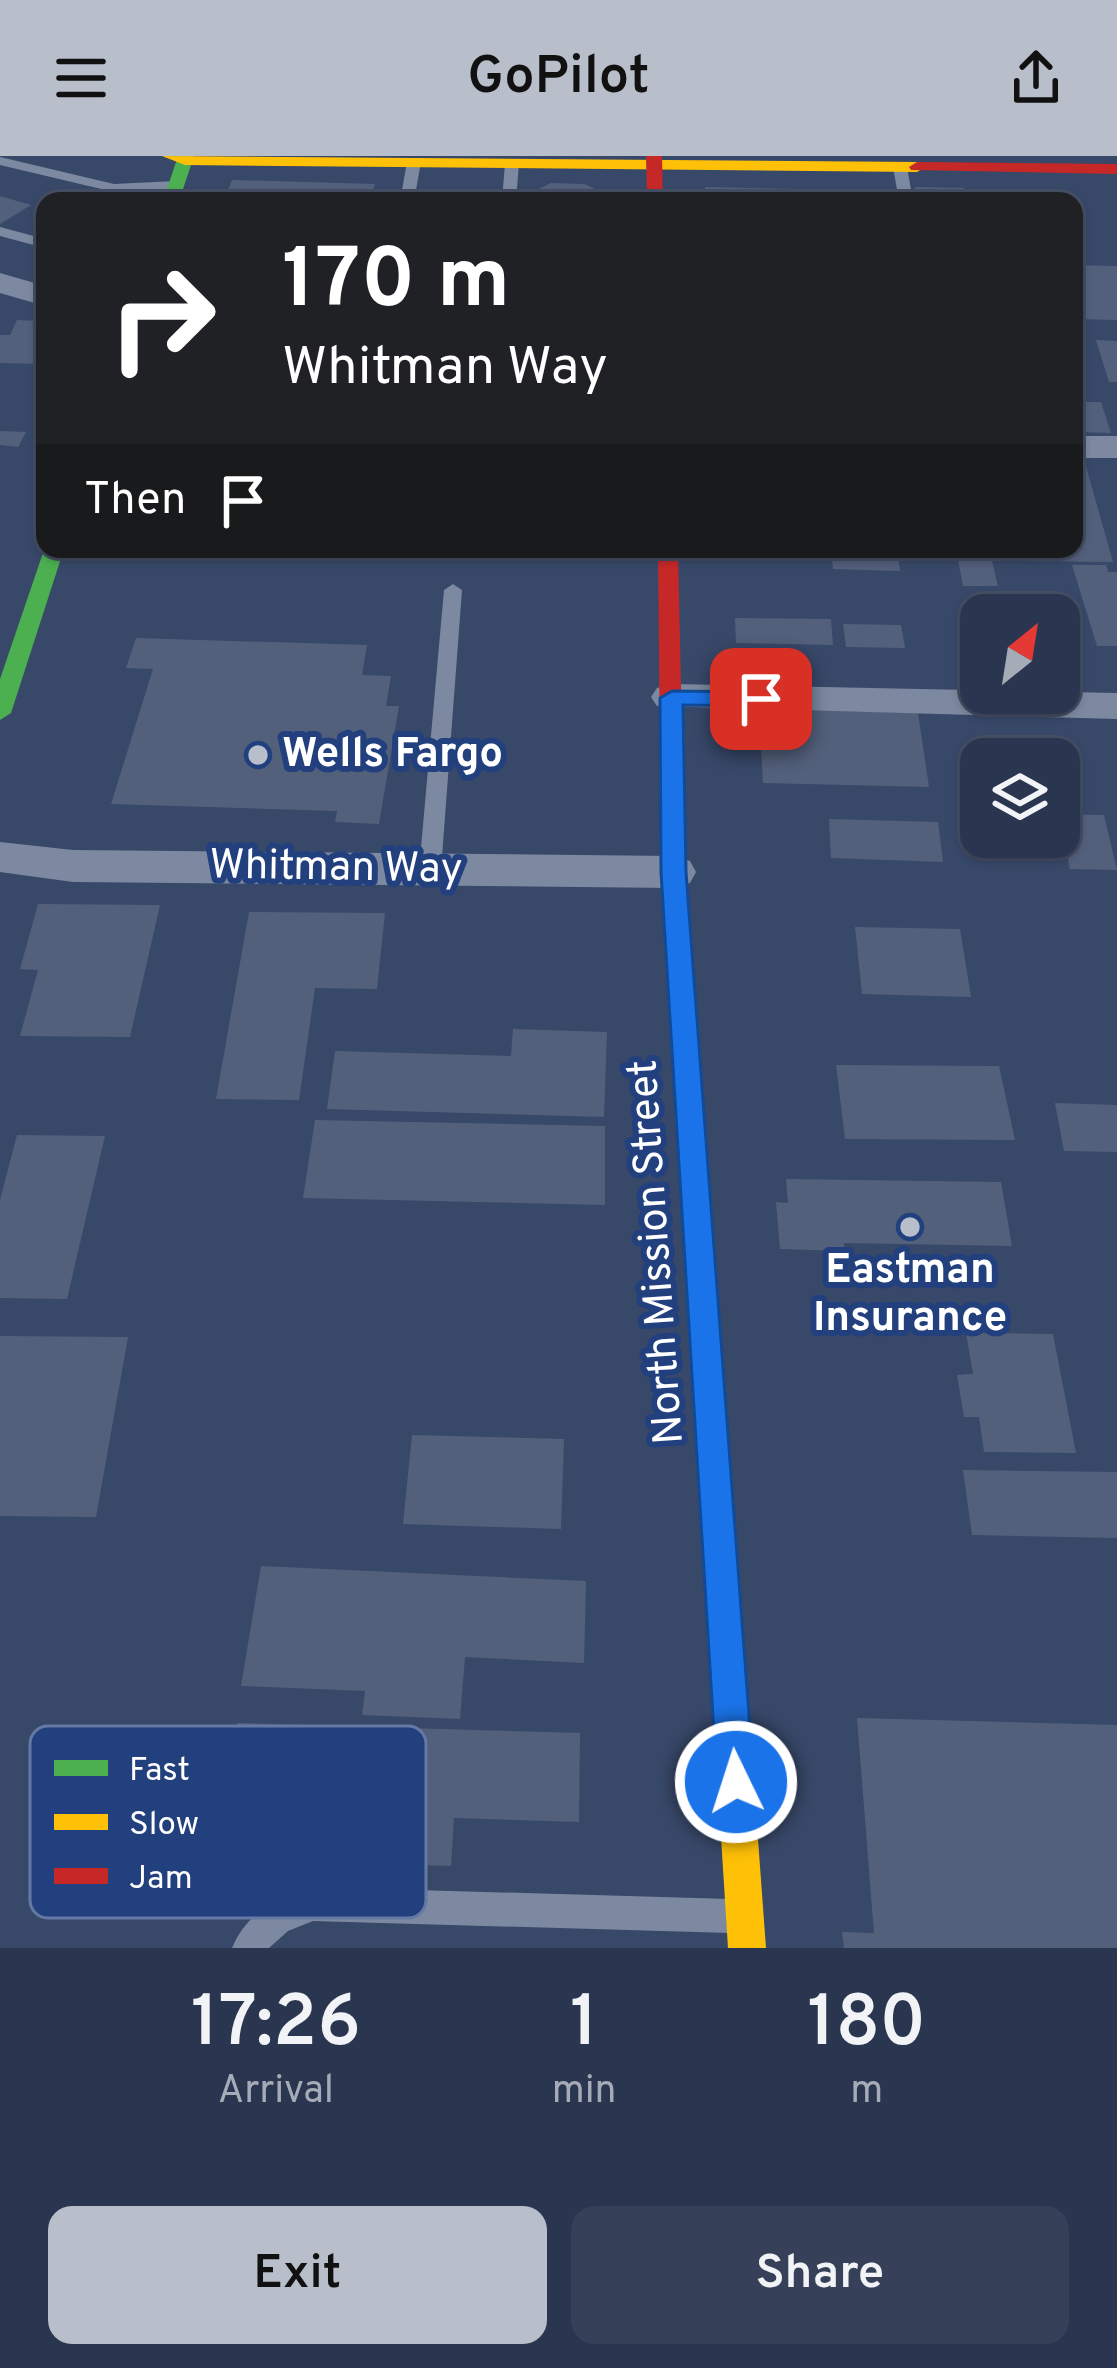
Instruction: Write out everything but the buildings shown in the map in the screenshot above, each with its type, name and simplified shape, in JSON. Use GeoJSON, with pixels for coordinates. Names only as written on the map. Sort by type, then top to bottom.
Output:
{"type":"FeatureCollection","features":[{"type":"Feature","properties":{"kind":"main road"},"geometry":{"type":"LineString","coordinates":[[178,172],[398,160],[1117,169]]}},
{"type":"Feature","properties":{"kind":"main road"},"geometry":{"type":"LineString","coordinates":[[654,160],[655,192]]}},
{"type":"Feature","properties":{"kind":"main road"},"geometry":{"type":"LineString","coordinates":[[0,713],[51,558]]}},
{"type":"Feature","properties":{"kind":"main road","name":"North Mission Street"},"geometry":{"type":"LineString","coordinates":[[668,558],[674,872],[746,1932]]}},
{"type":"Feature","properties":{"kind":"street"},"geometry":{"type":"LineString","coordinates":[[0,284],[36,294]]}},
{"type":"Feature","properties":{"kind":"street"},"geometry":{"type":"LineString","coordinates":[[1083,447],[1117,447]]}},
{"type":"Feature","properties":{"kind":"street"},"geometry":{"type":"LineString","coordinates":[[672,698],[1117,706]]}},
{"type":"Feature","properties":{"kind":"street","name":"Whitman Way"},"geometry":{"type":"LineString","coordinates":[[0,857],[73,866],[674,872]]}},
{"type":"Feature","properties":{"kind":"lane"},"geometry":{"type":"LineString","coordinates":[[398,160],[404,192]]}},
{"type":"Feature","properties":{"kind":"lane"},"geometry":{"type":"LineString","coordinates":[[0,161],[100,186],[178,172]]}},
{"type":"Feature","properties":{"kind":"lane"},"geometry":{"type":"LineString","coordinates":[[510,192],[512,164]]}},
{"type":"Feature","properties":{"kind":"lane"},"geometry":{"type":"LineString","coordinates":[[899,167],[905,192]]}},
{"type":"Feature","properties":{"kind":"lane"},"geometry":{"type":"LineString","coordinates":[[96,192],[100,186]]}},
{"type":"Feature","properties":{"kind":"lane"},"geometry":{"type":"LineString","coordinates":[[0,231],[36,241]]}},
{"type":"Feature","properties":{"kind":"lane"},"geometry":{"type":"LineString","coordinates":[[430,869],[452,590]]}},
{"type":"Feature","properties":{"kind":"lane"},"geometry":{"type":"LineString","coordinates":[[426,1911],[746,1932]]}},
{"type":"Feature","properties":{"kind":"lane"},"geometry":{"type":"LineString","coordinates":[[249,1948],[255,1936],[277,1918]]}},
{"type":"Feature","properties":{"kind":"traffic: fast"},"geometry":{"type":"LineString","coordinates":[[174,192],[186,156]]}},
{"type":"Feature","properties":{"kind":"traffic: fast"},"geometry":{"type":"LineString","coordinates":[[0,713],[51,558]]}},
{"type":"Feature","properties":{"kind":"traffic: slow"},"geometry":{"type":"LineString","coordinates":[[170,156],[185,160],[917,167]]}},
{"type":"Feature","properties":{"kind":"traffic: slow"},"geometry":{"type":"LineString","coordinates":[[709,1391],[747,1948]]}},
{"type":"Feature","properties":{"kind":"traffic: jam"},"geometry":{"type":"LineString","coordinates":[[654,156],[655,192]]}},
{"type":"Feature","properties":{"kind":"traffic: jam"},"geometry":{"type":"LineString","coordinates":[[917,167],[1117,169]]}},
{"type":"Feature","properties":{"kind":"traffic: jam"},"geometry":{"type":"LineString","coordinates":[[668,558],[673,872],[709,1391]]}},
{"type":"Feature","properties":{"kind":"place","name":"Wells Fargo"},"geometry":{"type":"Point","coordinates":[258,755]}},
{"type":"Feature","properties":{"kind":"place","name":"Eastman Insurance"},"geometry":{"type":"Point","coordinates":[910,1227]}},
{"type":"Feature","properties":{"kind":"route"},"geometry":{"type":"LineString","coordinates":[[736,1782],[674,872],[672,698],[761,699]]}}]}
